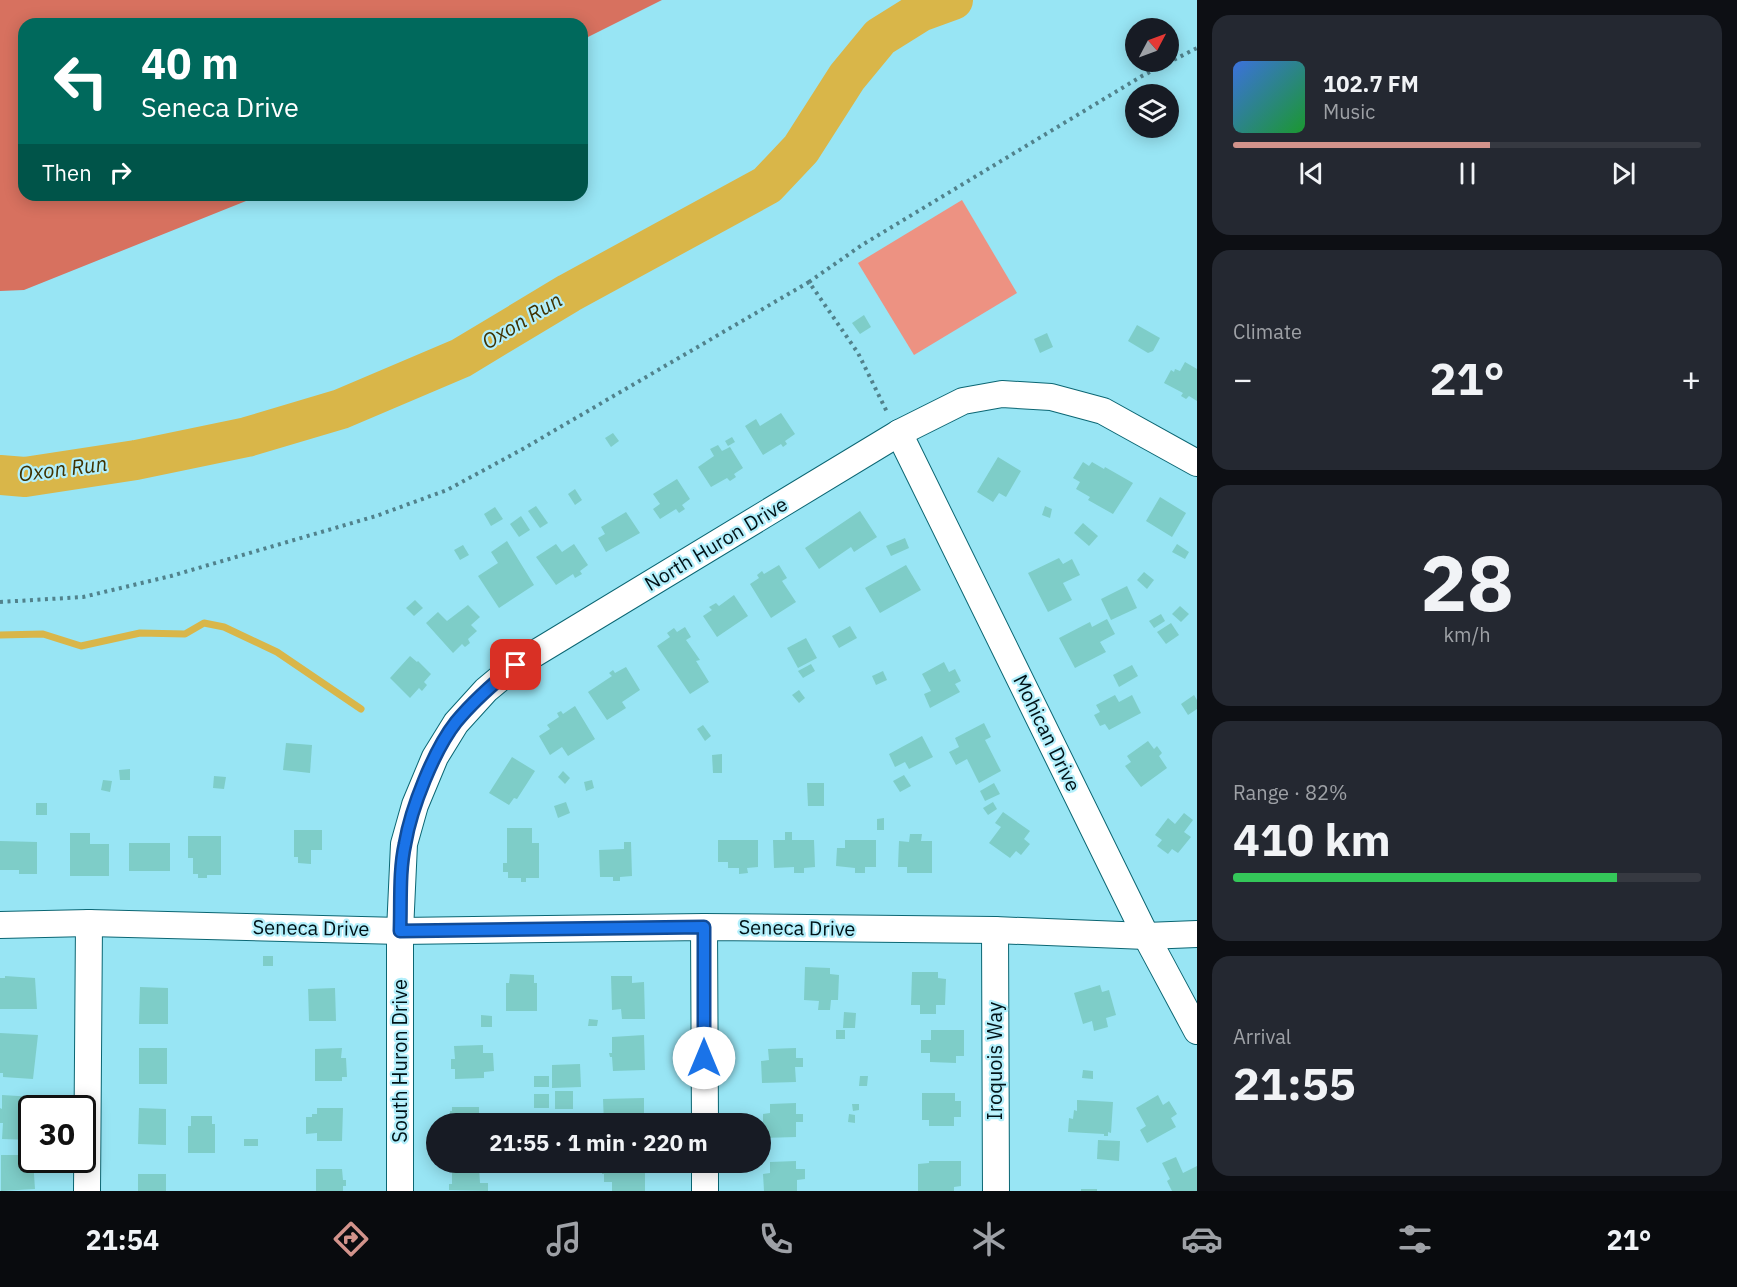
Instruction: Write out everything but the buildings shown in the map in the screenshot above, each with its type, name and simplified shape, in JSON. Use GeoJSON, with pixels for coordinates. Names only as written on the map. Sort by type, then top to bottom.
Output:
{"type":"FeatureCollection","features":[{"type":"Feature","properties":{"kind":"street","name":"North Huron Drive"},"geometry":{"type":"LineString","coordinates":[[400,931],[404,844],[415,805],[435,757],[456,723],[486,690],[516,665],[899,433],[963,401],[1002,394],[1052,397],[1103,411],[1197,463]]}},
{"type":"Feature","properties":{"kind":"street","name":"Mohican Drive"},"geometry":{"type":"LineString","coordinates":[[899,433],[1146,936],[1197,1031]]}},
{"type":"Feature","properties":{"kind":"street","name":"Seneca Drive"},"geometry":{"type":"LineString","coordinates":[[0,925],[89,923],[400,931],[704,927],[995,930],[1146,936],[1197,934]]}},
{"type":"Feature","properties":{"kind":"street"},"geometry":{"type":"LineString","coordinates":[[87,1191],[89,923]]}},
{"type":"Feature","properties":{"kind":"street"},"geometry":{"type":"LineString","coordinates":[[704,927],[705,1113]]}},
{"type":"Feature","properties":{"kind":"street","name":"Iroquois Way"},"geometry":{"type":"LineString","coordinates":[[995,930],[996,1191]]}},
{"type":"Feature","properties":{"kind":"street","name":"South Huron Drive"},"geometry":{"type":"LineString","coordinates":[[400,931],[400,1191]]}},
{"type":"Feature","properties":{"kind":"street"},"geometry":{"type":"LineString","coordinates":[[705,1173],[705,1191]]}},
{"type":"Feature","properties":{"kind":"path"},"geometry":{"type":"LineString","coordinates":[[0,602],[82,597],[171,576],[376,516],[447,490],[521,450],[809,282],[862,245],[1132,82],[1197,48]]}},
{"type":"Feature","properties":{"kind":"path"},"geometry":{"type":"LineString","coordinates":[[809,282],[858,353],[899,433]]}},
{"type":"Feature","properties":{"kind":"shaded area"},"geometry":{"type":"Polygon","coordinates":[[[0,0],[662,0],[588,37],[588,18],[18,18],[18,201],[246,201],[24,290],[0,291],[0,0]]]}},
{"type":"Feature","properties":{"kind":"shaded area"},"geometry":{"type":"Polygon","coordinates":[[[962,200],[1017,293],[914,355],[858,263],[962,200]]]}},
{"type":"Feature","properties":{"kind":"waterway","name":"Oxon Run"},"geometry":{"type":"LineString","coordinates":[[0,475],[25,477],[136,460],[247,437],[341,409],[461,358],[569,293],[767,185],[801,149],[847,77],[880,37],[920,12],[953,0]]}},
{"type":"Feature","properties":{"kind":"waterway"},"geometry":{"type":"LineString","coordinates":[[0,635],[43,634],[81,646],[140,633],[185,634],[204,623],[224,627],[277,652],[361,709]]}},
{"type":"Feature","properties":{"kind":"route"},"geometry":{"type":"LineString","coordinates":[[516,665],[486,690],[456,723],[435,757],[415,805],[404,844],[400,931],[704,927],[704,1058]]}}]}
